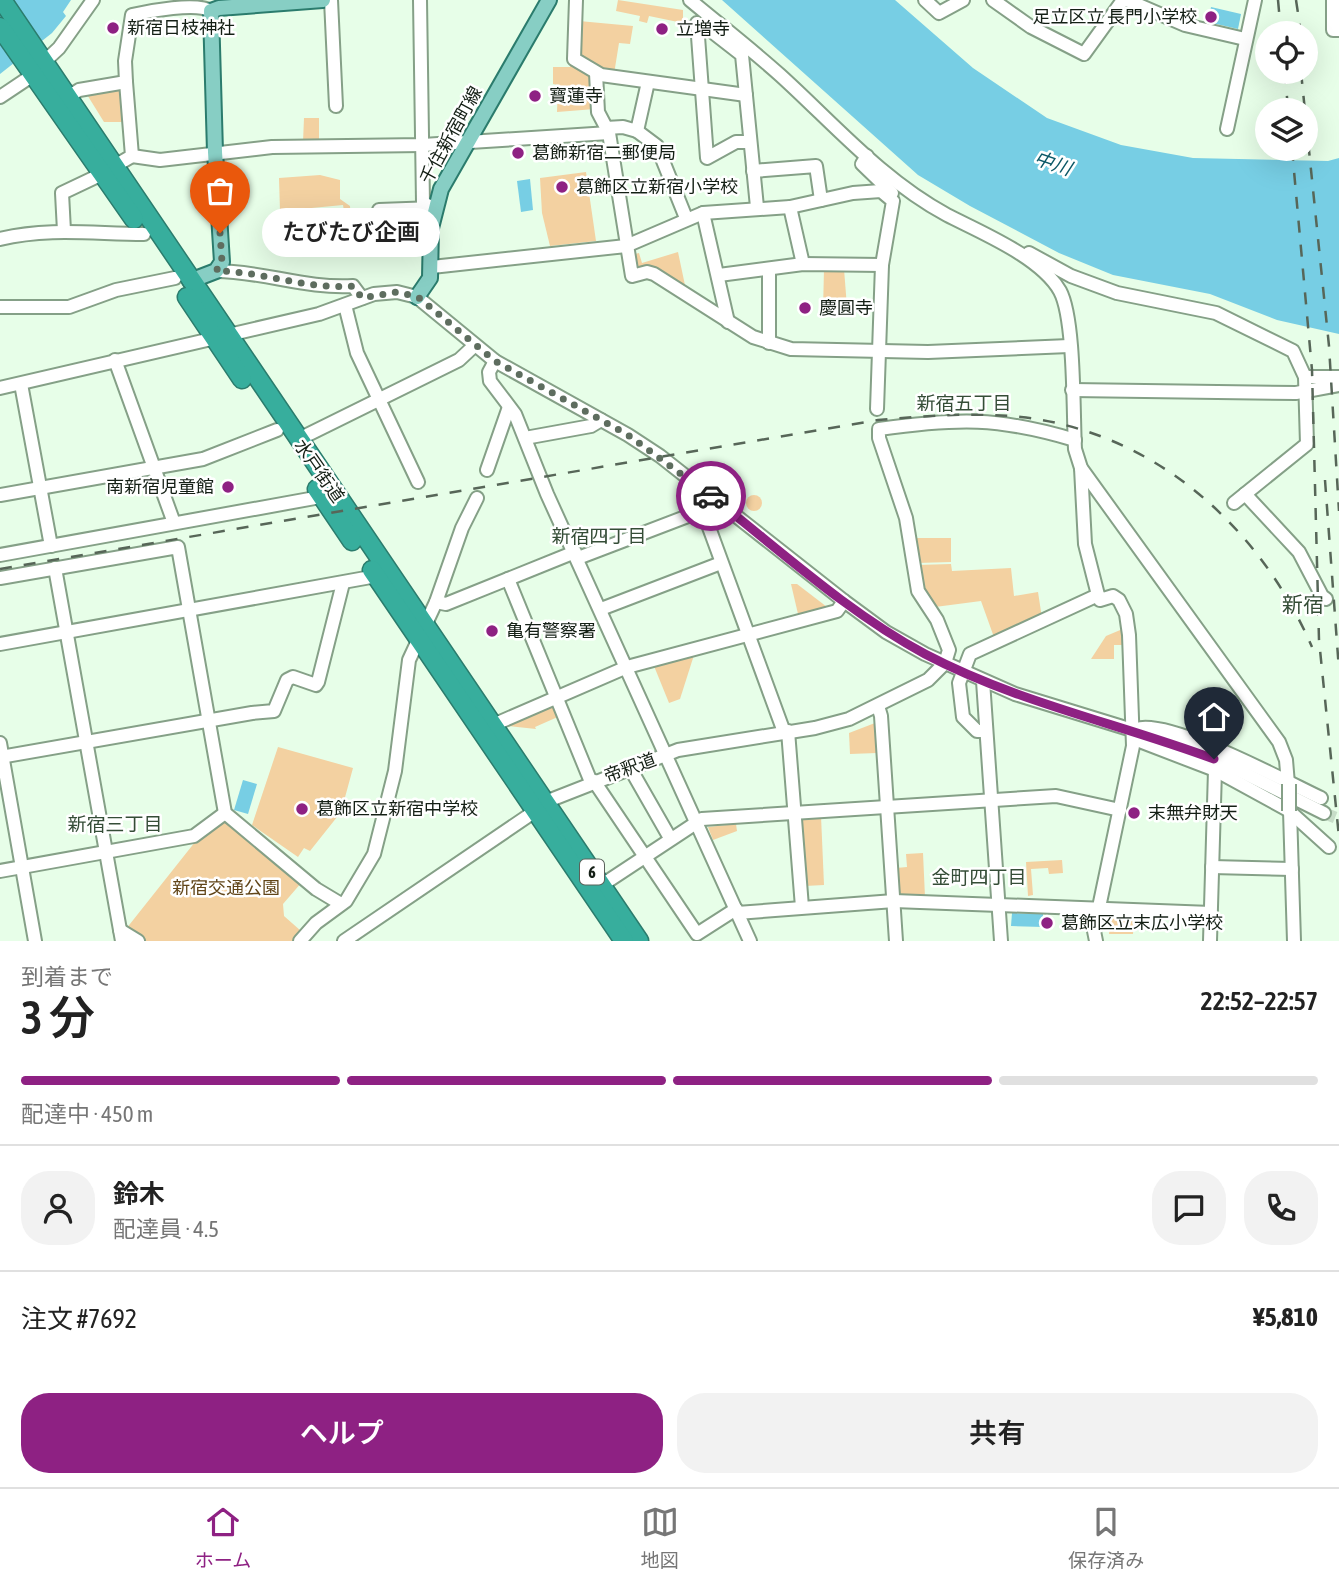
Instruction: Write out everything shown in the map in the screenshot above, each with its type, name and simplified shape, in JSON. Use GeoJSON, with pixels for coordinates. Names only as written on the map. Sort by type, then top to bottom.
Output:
{"type":"FeatureCollection","features":[{"type":"Feature","properties":{"kind":"highway","name":"水戸街道"},"geometry":{"type":"LineString","coordinates":[[2,0],[35,64],[220,335],[298,440],[326,492]]}},
{"type":"Feature","properties":{"kind":"highway","name":"水戸街道"},"geometry":{"type":"LineString","coordinates":[[0,27],[68,97],[144,234],[182,279]]}},
{"type":"Feature","properties":{"kind":"highway","name":"水戸街道"},"geometry":{"type":"LineString","coordinates":[[220,335],[277,430],[326,492],[540,806],[602,885],[639,941]]}},
{"type":"Feature","properties":{"kind":"highway","name":"水戸街道"},"geometry":{"type":"LineString","coordinates":[[422,633],[493,725],[624,941]]}},
{"type":"Feature","properties":{"kind":"main road"},"geometry":{"type":"LineString","coordinates":[[182,279],[216,271],[222,262],[215,152],[211,11],[219,8],[323,0]]}},
{"type":"Feature","properties":{"kind":"main road","name":"千住新宿町線"},"geometry":{"type":"LineString","coordinates":[[418,297],[427,285],[432,267],[434,208],[467,142],[549,0]]}},
{"type":"Feature","properties":{"kind":"street"},"geometry":{"type":"LineString","coordinates":[[0,97],[35,64],[93,0]]}},
{"type":"Feature","properties":{"kind":"street"},"geometry":{"type":"LineString","coordinates":[[331,0],[336,106]]}},
{"type":"Feature","properties":{"kind":"street"},"geometry":{"type":"LineString","coordinates":[[420,0],[423,203],[434,208]]}},
{"type":"Feature","properties":{"kind":"street"},"geometry":{"type":"LineString","coordinates":[[576,0],[574,60],[596,73],[746,95]]}},
{"type":"Feature","properties":{"kind":"street"},"geometry":{"type":"LineString","coordinates":[[690,0],[779,75],[867,156],[924,201],[1093,285],[1231,319],[1293,351],[1305,377],[1307,444],[1234,503]]}},
{"type":"Feature","properties":{"kind":"street"},"geometry":{"type":"LineString","coordinates":[[925,0],[939,12],[963,0]]}},
{"type":"Feature","properties":{"kind":"street"},"geometry":{"type":"LineString","coordinates":[[993,0],[1031,27],[1084,54],[1124,0],[1185,25],[1245,39]]}},
{"type":"Feature","properties":{"kind":"street"},"geometry":{"type":"LineString","coordinates":[[1227,129],[1255,0]]}},
{"type":"Feature","properties":{"kind":"street"},"geometry":{"type":"LineString","coordinates":[[1334,0],[1333,30],[1339,30]]}},
{"type":"Feature","properties":{"kind":"street"},"geometry":{"type":"LineString","coordinates":[[132,156],[125,61],[132,15],[170,5],[205,7],[211,11]]}},
{"type":"Feature","properties":{"kind":"street"},"geometry":{"type":"LineString","coordinates":[[697,23],[707,158],[736,142],[749,142]]}},
{"type":"Feature","properties":{"kind":"street"},"geometry":{"type":"LineString","coordinates":[[721,26],[715,34],[742,55],[757,207]]}},
{"type":"Feature","properties":{"kind":"street"},"geometry":{"type":"LineString","coordinates":[[596,73],[598,111],[608,131],[632,276],[646,272],[654,274],[753,337],[803,350],[877,351],[1069,346]]}},
{"type":"Feature","properties":{"kind":"street"},"geometry":{"type":"LineString","coordinates":[[68,97],[79,90],[126,82]]}},
{"type":"Feature","properties":{"kind":"street"},"geometry":{"type":"LineString","coordinates":[[637,131],[648,82]]}},
{"type":"Feature","properties":{"kind":"street"},"geometry":{"type":"LineString","coordinates":[[64,231],[62,193],[132,156],[160,160],[215,152],[423,145],[608,131],[623,127],[637,131],[657,146],[686,218]]}},
{"type":"Feature","properties":{"kind":"street"},"geometry":{"type":"LineString","coordinates":[[867,156],[862,164],[892,192],[889,197]]}},
{"type":"Feature","properties":{"kind":"street"},"geometry":{"type":"LineString","coordinates":[[753,171],[816,166],[821,200]]}},
{"type":"Feature","properties":{"kind":"street"},"geometry":{"type":"LineString","coordinates":[[432,267],[626,246],[651,238],[686,218],[703,212],[790,207],[869,190],[881,191],[893,201],[882,265],[877,409]]}},
{"type":"Feature","properties":{"kind":"street"},"geometry":{"type":"LineString","coordinates":[[790,207],[803,264]]}},
{"type":"Feature","properties":{"kind":"street"},"geometry":{"type":"LineString","coordinates":[[379,210],[434,208]]}},
{"type":"Feature","properties":{"kind":"street"},"geometry":{"type":"LineString","coordinates":[[703,212],[728,322]]}},
{"type":"Feature","properties":{"kind":"street"},"geometry":{"type":"LineString","coordinates":[[0,239],[30,232],[144,234]]}},
{"type":"Feature","properties":{"kind":"street"},"geometry":{"type":"LineString","coordinates":[[990,236],[1039,268],[1057,286],[1067,313],[1085,544],[1100,600],[1113,596],[1122,605],[1129,635],[1134,730],[1098,909],[1096,941]]}},
{"type":"Feature","properties":{"kind":"street"},"geometry":{"type":"LineString","coordinates":[[719,275],[803,264],[882,265]]}},
{"type":"Feature","properties":{"kind":"street"},"geometry":{"type":"LineString","coordinates":[[769,269],[769,343]]}},
{"type":"Feature","properties":{"kind":"street"},"geometry":{"type":"LineString","coordinates":[[216,271],[233,271],[323,288],[353,286],[362,298]]}},
{"type":"Feature","properties":{"kind":"street"},"geometry":{"type":"LineString","coordinates":[[0,307],[69,307],[116,290],[182,279]]}},
{"type":"Feature","properties":{"kind":"street"},"geometry":{"type":"LineString","coordinates":[[0,388],[345,305],[362,298],[397,292],[418,297],[495,361],[648,448],[886,632],[982,681],[1045,705],[1134,730],[1224,763],[1324,813]]}},
{"type":"Feature","properties":{"kind":"street"},"geometry":{"type":"LineString","coordinates":[[345,305],[357,353],[418,482]]}},
{"type":"Feature","properties":{"kind":"street"},"geometry":{"type":"LineString","coordinates":[[298,440],[459,360],[474,346]]}},
{"type":"Feature","properties":{"kind":"street"},"geometry":{"type":"LineString","coordinates":[[116,360],[174,523]]}},
{"type":"Feature","properties":{"kind":"street"},"geometry":{"type":"LineString","coordinates":[[495,361],[489,377],[525,438],[547,494],[750,941]]}},
{"type":"Feature","properties":{"kind":"street"},"geometry":{"type":"LineString","coordinates":[[1305,377],[1339,377]]}},
{"type":"Feature","properties":{"kind":"street"},"geometry":{"type":"LineString","coordinates":[[21,384],[51,546]]}},
{"type":"Feature","properties":{"kind":"street"},"geometry":{"type":"LineString","coordinates":[[1072,390],[1304,391],[1339,385]]}},
{"type":"Feature","properties":{"kind":"street"},"geometry":{"type":"LineString","coordinates":[[487,470],[509,407]]}},
{"type":"Feature","properties":{"kind":"street"},"geometry":{"type":"LineString","coordinates":[[525,438],[591,426],[601,421]]}},
{"type":"Feature","properties":{"kind":"street"},"geometry":{"type":"LineString","coordinates":[[945,663],[949,650],[937,620],[918,591],[906,518],[879,438],[879,429],[926,421],[994,421],[1028,426],[1075,440]]}},
{"type":"Feature","properties":{"kind":"street"},"geometry":{"type":"LineString","coordinates":[[0,495],[203,459],[277,430]]}},
{"type":"Feature","properties":{"kind":"street"},"geometry":{"type":"LineString","coordinates":[[1081,468],[1279,742],[1286,760],[1288,784],[1294,941]]}},
{"type":"Feature","properties":{"kind":"street"},"geometry":{"type":"LineString","coordinates":[[0,555],[326,492]]}},
{"type":"Feature","properties":{"kind":"street"},"geometry":{"type":"LineString","coordinates":[[1245,494],[1299,552],[1326,599]]}},
{"type":"Feature","properties":{"kind":"street"},"geometry":{"type":"LineString","coordinates":[[300,941],[316,923],[341,904],[360,880],[374,854],[395,771],[406,673],[436,602],[462,528],[477,498]]}},
{"type":"Feature","properties":{"kind":"street"},"geometry":{"type":"LineString","coordinates":[[436,602],[446,604],[508,579],[702,511],[709,508],[715,499]]}},
{"type":"Feature","properties":{"kind":"street"},"geometry":{"type":"LineString","coordinates":[[702,511],[786,732],[802,907]]}},
{"type":"Feature","properties":{"kind":"street"},"geometry":{"type":"LineString","coordinates":[[0,578],[178,547],[225,813],[316,889],[341,904]]}},
{"type":"Feature","properties":{"kind":"street"},"geometry":{"type":"LineString","coordinates":[[601,609],[722,563]]}},
{"type":"Feature","properties":{"kind":"street"},"geometry":{"type":"LineString","coordinates":[[55,568],[121,935],[138,941]]}},
{"type":"Feature","properties":{"kind":"street"},"geometry":{"type":"LineString","coordinates":[[0,644],[383,575]]}},
{"type":"Feature","properties":{"kind":"street"},"geometry":{"type":"LineString","coordinates":[[508,579],[592,782],[696,934],[736,911],[894,901],[1211,913]]}},
{"type":"Feature","properties":{"kind":"street"},"geometry":{"type":"LineString","coordinates":[[1,757],[209,720],[269,713],[274,710],[287,680],[293,677],[316,685],[343,583]]}},
{"type":"Feature","properties":{"kind":"street"},"geometry":{"type":"LineString","coordinates":[[986,731],[977,731],[963,718],[959,683],[971,654],[1098,595]]}},
{"type":"Feature","properties":{"kind":"street"},"geometry":{"type":"LineString","coordinates":[[493,725],[627,667],[837,611],[844,601]]}},
{"type":"Feature","properties":{"kind":"street","name":"帝釈道"},"geometry":{"type":"LineString","coordinates":[[344,941],[540,806],[592,782],[667,755],[708,744],[836,723],[878,706],[928,680],[945,663]]}},
{"type":"Feature","properties":{"kind":"street"},"geometry":{"type":"LineString","coordinates":[[982,681],[1001,941]]}},
{"type":"Feature","properties":{"kind":"street"},"geometry":{"type":"LineString","coordinates":[[878,706],[881,716],[896,941]]}},
{"type":"Feature","properties":{"kind":"street"},"geometry":{"type":"LineString","coordinates":[[1134,730],[1145,726],[1158,728],[1222,751],[1321,798]]}},
{"type":"Feature","properties":{"kind":"street"},"geometry":{"type":"LineString","coordinates":[[1134,730],[1142,742],[1215,770],[1289,811],[1329,847]]}},
{"type":"Feature","properties":{"kind":"street"},"geometry":{"type":"LineString","coordinates":[[0,743],[35,941]]}},
{"type":"Feature","properties":{"kind":"street"},"geometry":{"type":"LineString","coordinates":[[630,768],[670,838]]}},
{"type":"Feature","properties":{"kind":"street"},"geometry":{"type":"LineString","coordinates":[[1210,941],[1215,770]]}},
{"type":"Feature","properties":{"kind":"street"},"geometry":{"type":"LineString","coordinates":[[602,885],[697,821],[1056,796],[1120,810]]}},
{"type":"Feature","properties":{"kind":"street"},"geometry":{"type":"LineString","coordinates":[[0,871],[194,836],[225,813]]}},
{"type":"Feature","properties":{"kind":"street"},"geometry":{"type":"LineString","coordinates":[[1212,867],[1292,869]]}},
{"type":"Feature","properties":{"kind":"green space"},"geometry":{"type":"Polygon","coordinates":[[[618,0],[683,10],[683,27],[678,26],[678,22],[649,16],[647,23],[639,21],[640,16],[616,11],[618,0]]]}},
{"type":"Feature","properties":{"kind":"green space"},"geometry":{"type":"Polygon","coordinates":[[[579,21],[633,26],[630,44],[619,43],[614,74],[605,73],[576,56],[579,21]]]}},
{"type":"Feature","properties":{"kind":"green space"},"geometry":{"type":"Polygon","coordinates":[[[571,62],[593,75],[595,109],[557,112],[558,85],[553,84],[553,67],[570,67],[571,62]]]}},
{"type":"Feature","properties":{"kind":"green space"},"geometry":{"type":"Polygon","coordinates":[[[122,89],[125,122],[104,122],[86,93],[122,89]]]}},
{"type":"Feature","properties":{"kind":"green space"},"geometry":{"type":"Polygon","coordinates":[[[304,118],[319,118],[319,143],[303,142],[304,118]]]}},
{"type":"Feature","properties":{"kind":"green space"},"geometry":{"type":"Polygon","coordinates":[[[586,172],[596,241],[550,246],[542,213],[540,178],[586,172]]]}},
{"type":"Feature","properties":{"kind":"green space"},"geometry":{"type":"Polygon","coordinates":[[[320,175],[340,180],[340,199],[350,206],[351,224],[346,224],[343,205],[280,211],[279,178],[320,175]]]}},
{"type":"Feature","properties":{"kind":"green space"},"geometry":{"type":"Polygon","coordinates":[[[678,252],[686,290],[638,270],[631,255],[639,253],[642,263],[678,252]]]}},
{"type":"Feature","properties":{"kind":"green space"},"geometry":{"type":"Polygon","coordinates":[[[824,269],[844,269],[847,307],[823,310],[824,269]]]}},
{"type":"Feature","properties":{"kind":"green space"},"geometry":{"type":"Polygon","coordinates":[[[751,495],[757,495],[762,503],[760,509],[751,511],[746,506],[746,500],[751,495]]]}},
{"type":"Feature","properties":{"kind":"green space"},"geometry":{"type":"Polygon","coordinates":[[[913,538],[951,538],[951,562],[917,563],[913,538]]]}},
{"type":"Feature","properties":{"kind":"green space"},"geometry":{"type":"Polygon","coordinates":[[[951,564],[952,571],[1011,568],[1014,596],[1038,592],[1042,618],[995,640],[981,601],[935,607],[919,582],[917,565],[951,564]]]}},
{"type":"Feature","properties":{"kind":"green space"},"geometry":{"type":"Polygon","coordinates":[[[791,584],[797,584],[827,607],[798,614],[791,584]]]}},
{"type":"Feature","properties":{"kind":"green space"},"geometry":{"type":"Polygon","coordinates":[[[1125,628],[1127,645],[1114,645],[1114,659],[1091,659],[1106,636],[1125,628]]]}},
{"type":"Feature","properties":{"kind":"green space"},"geometry":{"type":"Polygon","coordinates":[[[694,655],[680,699],[669,703],[654,666],[694,655]]]}},
{"type":"Feature","properties":{"kind":"green space"},"geometry":{"type":"Polygon","coordinates":[[[555,705],[560,716],[535,727],[536,729],[507,726],[555,705]]]}},
{"type":"Feature","properties":{"kind":"green space"},"geometry":{"type":"Polygon","coordinates":[[[875,723],[877,753],[850,754],[849,733],[875,723]]]}},
{"type":"Feature","properties":{"kind":"green space"},"geometry":{"type":"Polygon","coordinates":[[[278,747],[353,768],[341,812],[310,851],[304,848],[298,857],[252,825],[278,747]]]}},
{"type":"Feature","properties":{"kind":"green space"},"geometry":{"type":"Polygon","coordinates":[[[821,816],[824,885],[805,886],[801,822],[804,817],[821,816]]]}},
{"type":"Feature","properties":{"kind":"green space","name":"新宿交通公園"},"geometry":{"type":"Polygon","coordinates":[[[224,820],[229,820],[302,882],[283,904],[284,916],[301,931],[293,941],[146,941],[126,929],[195,842],[224,820]]]}},
{"type":"Feature","properties":{"kind":"green space"},"geometry":{"type":"Polygon","coordinates":[[[736,824],[737,831],[713,840],[708,827],[736,824]]]}},
{"type":"Feature","properties":{"kind":"green space"},"geometry":{"type":"Polygon","coordinates":[[[923,853],[925,897],[902,897],[897,892],[896,868],[907,867],[906,854],[923,853]]]}},
{"type":"Feature","properties":{"kind":"green space"},"geometry":{"type":"Polygon","coordinates":[[[1062,860],[1063,873],[1049,874],[1048,868],[1031,869],[1033,895],[1028,896],[1026,862],[1062,860]]]}},
{"type":"Feature","properties":{"kind":"green space"},"geometry":{"type":"Polygon","coordinates":[[[1112,912],[1134,912],[1133,934],[1109,934],[1112,912]]]}},
{"type":"Feature","properties":{"kind":"water"},"geometry":{"type":"Polygon","coordinates":[[[0,0],[71,0],[63,12],[66,16],[52,33],[0,74],[0,0]]]}},
{"type":"Feature","properties":{"kind":"water","name":"中川"},"geometry":{"type":"Polygon","coordinates":[[[722,0],[895,0],[973,68],[1047,118],[1121,145],[1193,158],[1328,161],[1339,158],[1339,334],[1277,320],[1210,294],[1113,275],[1059,253],[918,175],[722,0]]]}},
{"type":"Feature","properties":{"kind":"water"},"geometry":{"type":"Polygon","coordinates":[[[1211,7],[1241,14],[1238,29],[1208,22],[1211,7]]]}},
{"type":"Feature","properties":{"kind":"water"},"geometry":{"type":"Polygon","coordinates":[[[530,179],[533,210],[521,212],[517,181],[530,179]]]}},
{"type":"Feature","properties":{"kind":"water"},"geometry":{"type":"Polygon","coordinates":[[[243,780],[257,784],[248,814],[234,810],[243,780]]]}},
{"type":"Feature","properties":{"kind":"water"},"geometry":{"type":"Polygon","coordinates":[[[1012,913],[1043,914],[1043,927],[1011,926],[1012,913]]]}},
{"type":"Feature","properties":{"kind":"tunnel"},"geometry":{"type":"LineString","coordinates":[[1324,813],[1339,819]]}},
{"type":"Feature","properties":{"kind":"railway"},"geometry":{"type":"LineString","coordinates":[[1278,0],[1280,21]]}},
{"type":"Feature","properties":{"kind":"railway"},"geometry":{"type":"LineString","coordinates":[[1296,0],[1299,21]]}},
{"type":"Feature","properties":{"kind":"railway"},"geometry":{"type":"LineString","coordinates":[[1286,84],[1287,98]]}},
{"type":"Feature","properties":{"kind":"railway"},"geometry":{"type":"LineString","coordinates":[[1302,84],[1329,346],[1339,511]]}},
{"type":"Feature","properties":{"kind":"railway"},"geometry":{"type":"LineString","coordinates":[[1293,161],[1312,370],[1319,640],[1339,837]]}},
{"type":"Feature","properties":{"kind":"railway"},"geometry":{"type":"LineString","coordinates":[[0,569],[878,420],[950,415],[1021,417],[1070,426],[1116,442],[1158,465],[1197,493],[1232,525],[1263,563],[1290,603],[1312,647]]}},
{"type":"Feature","properties":{"kind":"railway"},"geometry":{"type":"LineString","coordinates":[[1325,480],[1339,670]]}},
{"type":"Feature","properties":{"kind":"way so far"},"geometry":{"type":"LineString","coordinates":[[220,233],[222,262],[216,271],[233,271],[323,288],[353,286],[362,298],[397,292],[418,297],[495,361],[628,435],[711,496]]}},
{"type":"Feature","properties":{"kind":"place","name":"足立区立 長門小学校"},"geometry":{"type":"Point","coordinates":[1211,17]}},
{"type":"Feature","properties":{"kind":"place","name":"新宿日枝神社"},"geometry":{"type":"Point","coordinates":[113,28]}},
{"type":"Feature","properties":{"kind":"place","name":"立増寺"},"geometry":{"type":"Point","coordinates":[662,29]}},
{"type":"Feature","properties":{"kind":"place","name":"寶蓮寺"},"geometry":{"type":"Point","coordinates":[535,96]}},
{"type":"Feature","properties":{"kind":"place","name":"葛飾新宿二郵便局"},"geometry":{"type":"Point","coordinates":[518,153]}},
{"type":"Feature","properties":{"kind":"place","name":"葛飾区立新宿小学校"},"geometry":{"type":"Point","coordinates":[562,187]}},
{"type":"Feature","properties":{"kind":"place","name":"たびたび企画"},"geometry":{"type":"Point","coordinates":[220,233]}},
{"type":"Feature","properties":{"kind":"place","name":"慶圓寺"},"geometry":{"type":"Point","coordinates":[805,308]}},
{"type":"Feature","properties":{"kind":"place","name":"南新宿児童館"},"geometry":{"type":"Point","coordinates":[228,487]}},
{"type":"Feature","properties":{"kind":"place","name":"亀有警察署"},"geometry":{"type":"Point","coordinates":[492,631]}},
{"type":"Feature","properties":{"kind":"place","name":"葛飾区立新宿中学校"},"geometry":{"type":"Point","coordinates":[302,809]}},
{"type":"Feature","properties":{"kind":"place","name":"末無弁財天"},"geometry":{"type":"Point","coordinates":[1134,813]}},
{"type":"Feature","properties":{"kind":"place","name":"葛飾区立末広小学校"},"geometry":{"type":"Point","coordinates":[1047,923]}},
{"type":"Feature","properties":{"kind":"district","name":"新宿五丁目"},"geometry":{"type":"Point","coordinates":[964,403]}},
{"type":"Feature","properties":{"kind":"district","name":"新宿四丁目"},"geometry":{"type":"Point","coordinates":[599,536]}},
{"type":"Feature","properties":{"kind":"district","name":"新宿"},"geometry":{"type":"Point","coordinates":[1303,605]}},
{"type":"Feature","properties":{"kind":"district","name":"新宿三丁目"},"geometry":{"type":"Point","coordinates":[115,824]}},
{"type":"Feature","properties":{"kind":"district","name":"金町四丁目"},"geometry":{"type":"Point","coordinates":[979,877]}},
{"type":"Feature","properties":{"kind":"route"},"geometry":{"type":"LineString","coordinates":[[711,496],[844,601],[886,632],[925,654],[1015,694],[1066,712],[1155,737],[1214,759]]}}]}
